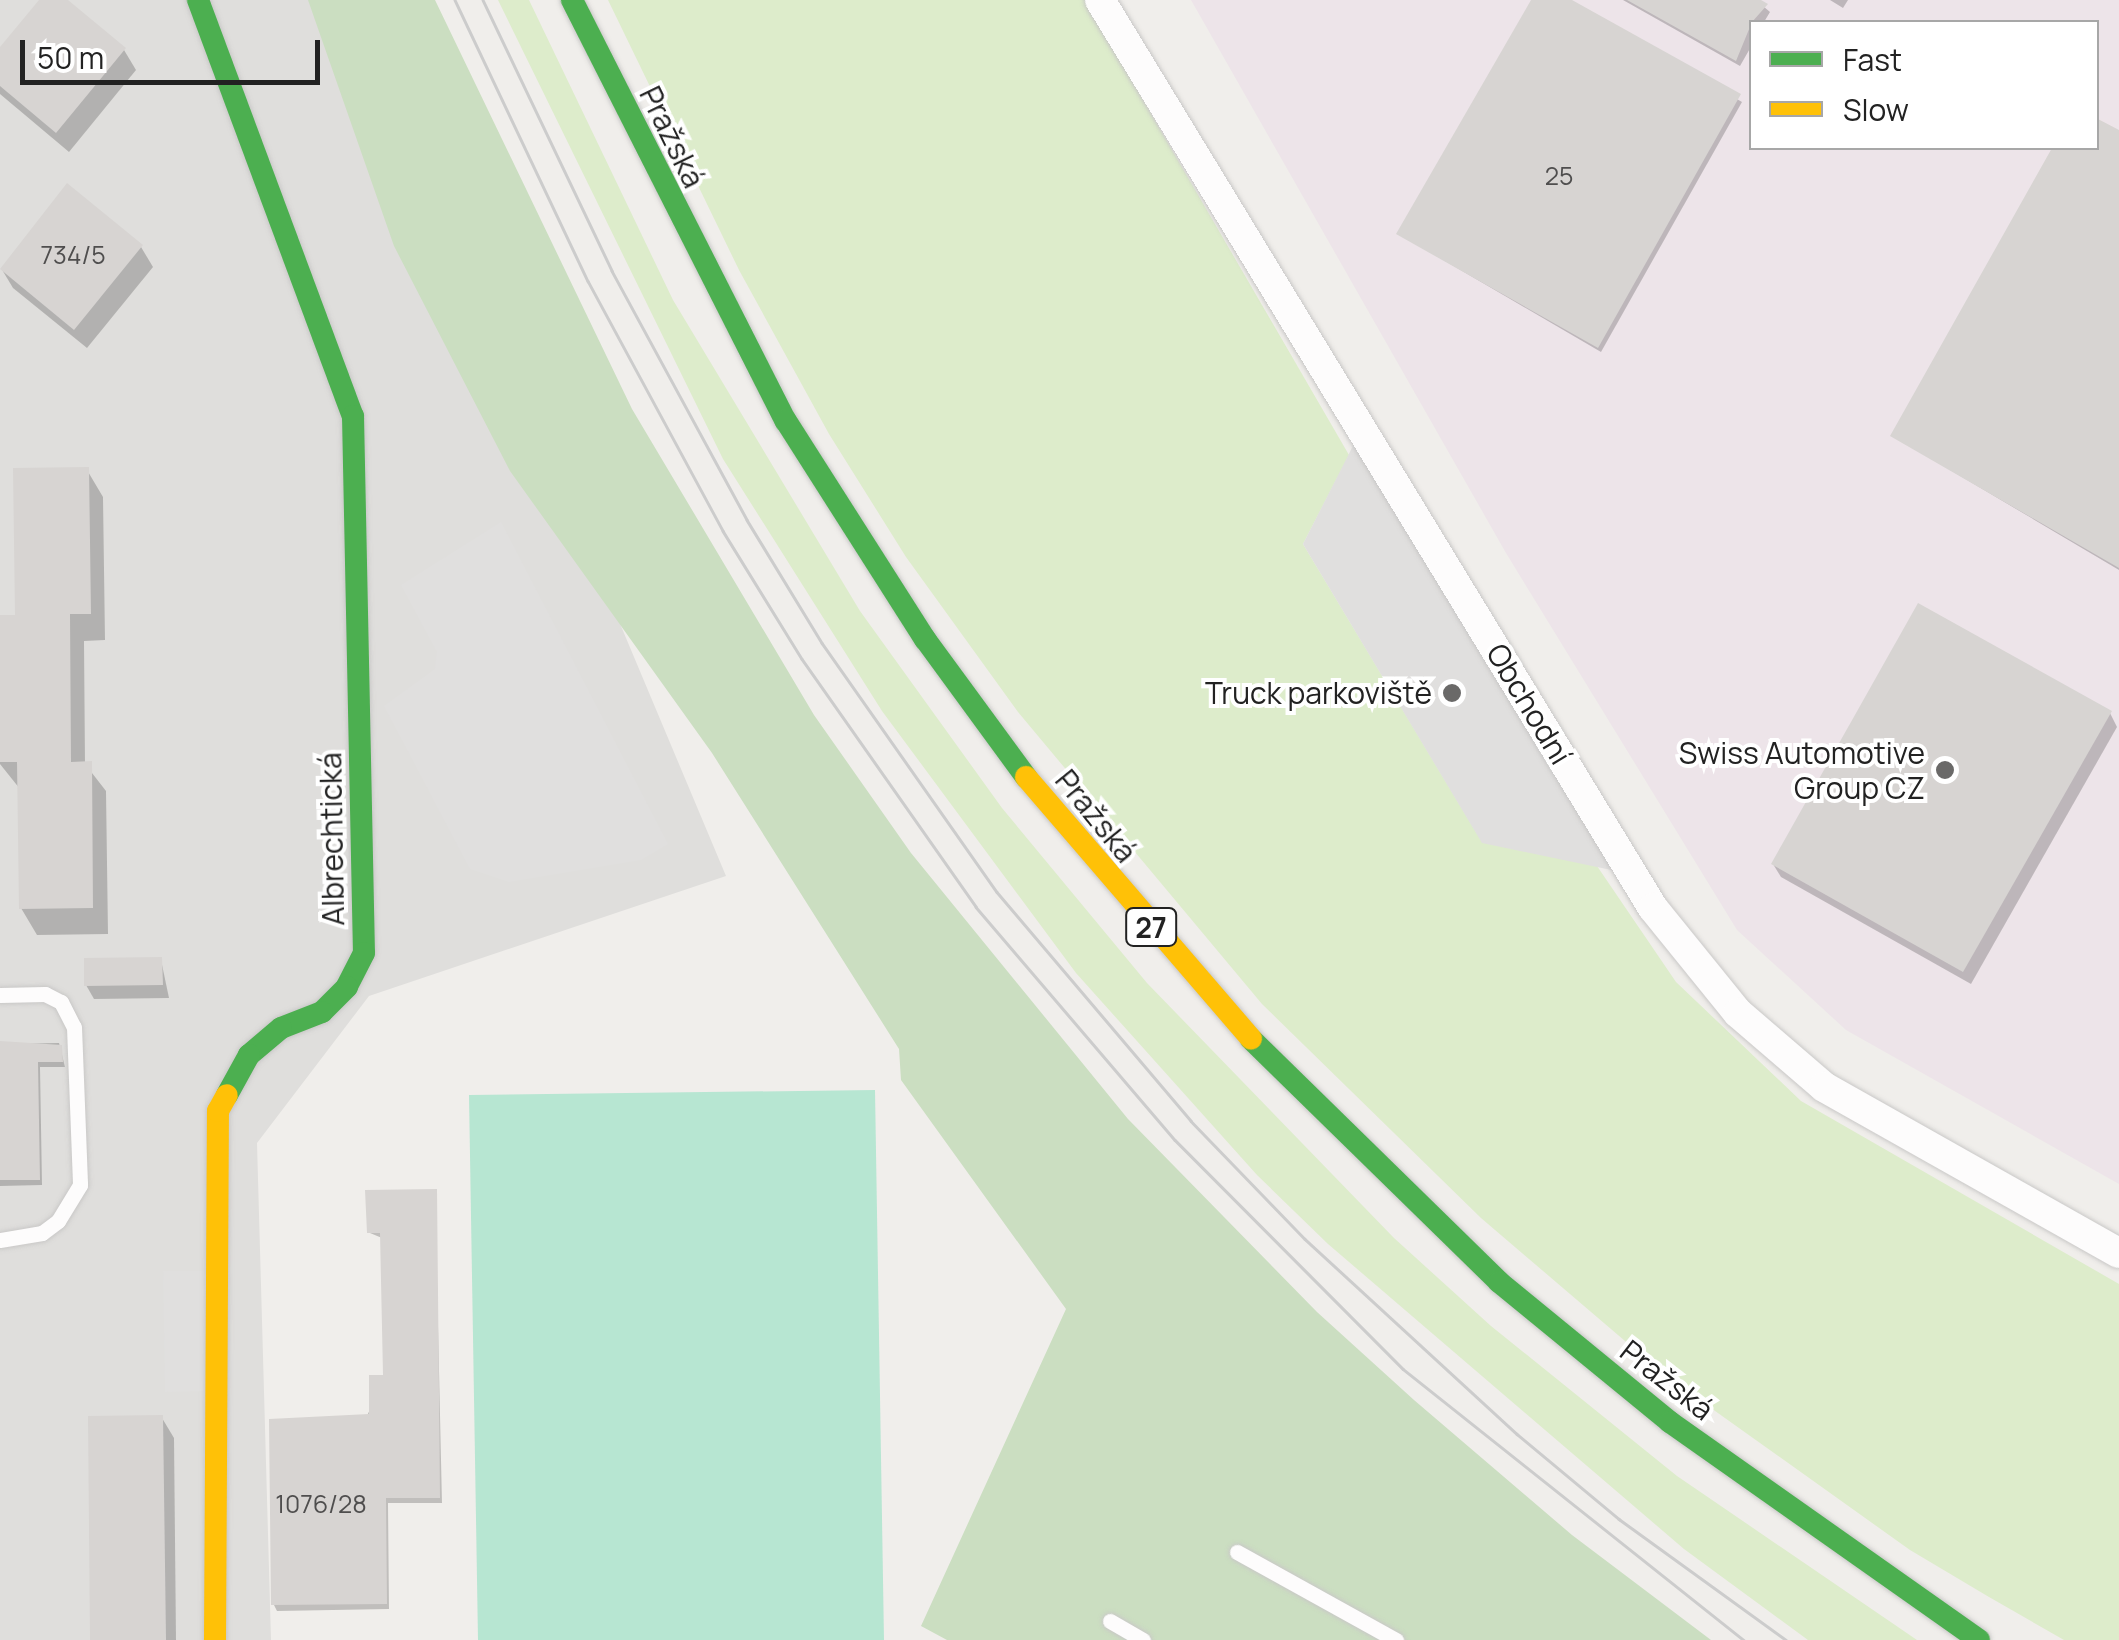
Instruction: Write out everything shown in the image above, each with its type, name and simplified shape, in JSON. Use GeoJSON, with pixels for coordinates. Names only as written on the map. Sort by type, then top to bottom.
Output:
{"type":"FeatureCollection","features":[{"type":"Feature","properties":{"kind":"main road","name":"Albrechtická"},"geometry":{"type":"LineString","coordinates":[[198,0],[353,416],[364,953],[346,987],[322,1012],[280,1028],[250,1055],[218,1110],[215,1640]]}},
{"type":"Feature","properties":{"kind":"main road","name":"Pražská"},"geometry":{"type":"LineString","coordinates":[[572,0],[786,421],[925,638],[1016,766],[1119,892],[1245,1033],[1499,1282],[1670,1422],[1979,1640]]}},
{"type":"Feature","properties":{"kind":"street","name":"Obchodní"},"geometry":{"type":"LineString","coordinates":[[1100,0],[1654,908],[1738,1013],[1824,1087],[2119,1253]]}},
{"type":"Feature","properties":{"kind":"lane"},"geometry":{"type":"LineString","coordinates":[[0,994],[45,994],[61,1002],[74,1027],[80,1185],[58,1221],[42,1233],[0,1240]]}},
{"type":"Feature","properties":{"kind":"lane"},"geometry":{"type":"LineString","coordinates":[[1237,1552],[1396,1640]]}},
{"type":"Feature","properties":{"kind":"lane"},"geometry":{"type":"LineString","coordinates":[[1110,1621],[1143,1640]]}},
{"type":"Feature","properties":{"kind":"shaded area"},"geometry":{"type":"Polygon","coordinates":[[[0,0],[358,0],[726,876],[369,996],[257,1143],[271,1640],[0,1640],[0,0]]]}},
{"type":"Feature","properties":{"kind":"shaded area"},"geometry":{"type":"Polygon","coordinates":[[[1191,0],[2119,0],[2119,1184],[1846,1030],[1737,930],[1506,553],[1191,0]]]}},
{"type":"Feature","properties":{"kind":"shaded area","name":"Truck parkoviště"},"geometry":{"type":"Polygon","coordinates":[[[1357,438],[1621,872],[1482,843],[1303,544],[1357,438]]]}},
{"type":"Feature","properties":{"kind":"shaded area"},"geometry":{"type":"Polygon","coordinates":[[[501,522],[668,844],[641,860],[509,882],[470,869],[384,706],[435,669],[437,652],[401,585],[501,522]]]}},
{"type":"Feature","properties":{"kind":"shaded area"},"geometry":{"type":"Polygon","coordinates":[[[163,1271],[204,1271],[206,1391],[165,1392],[163,1271]]]}},
{"type":"Feature","properties":{"kind":"green space"},"geometry":{"type":"Polygon","coordinates":[[[308,0],[435,0],[632,409],[814,715],[911,853],[1128,1119],[1317,1312],[1414,1400],[1572,1535],[1711,1640],[947,1640],[921,1626],[1066,1309],[901,1080],[899,1049],[712,753],[510,471],[394,246],[308,0]]]}},
{"type":"Feature","properties":{"kind":"green space"},"geometry":{"type":"Polygon","coordinates":[[[498,0],[529,0],[673,300],[860,611],[1002,808],[1147,983],[1394,1238],[1491,1326],[1677,1476],[1917,1640],[1808,1640],[1684,1549],[1328,1244],[1257,1175],[1076,973],[882,711],[723,459],[498,0]]]}},
{"type":"Feature","properties":{"kind":"green space"},"geometry":{"type":"Polygon","coordinates":[[[608,0],[1085,0],[1349,455],[1303,544],[1482,842],[1597,866],[1676,982],[1801,1101],[2119,1284],[2119,1640],[2064,1640],[1989,1597],[1910,1550],[1666,1376],[1481,1218],[1262,1004],[1018,712],[906,557],[829,434],[739,270],[608,0]]]}},
{"type":"Feature","properties":{"kind":"green space"},"geometry":{"type":"Polygon","coordinates":[[[875,1090],[884,1640],[478,1640],[469,1095],[875,1090]]]}},
{"type":"Feature","properties":{"kind":"building"},"geometry":{"type":"Polygon","coordinates":[[[39,0],[68,0],[126,48],[56,133],[0,86],[0,47],[39,0]]]}},
{"type":"Feature","properties":{"kind":"building"},"geometry":{"type":"Polygon","coordinates":[[[1531,0],[1572,0],[1741,94],[1598,348],[1396,234],[1531,0]]]}},
{"type":"Feature","properties":{"kind":"building"},"geometry":{"type":"Polygon","coordinates":[[[1627,0],[1761,0],[1768,4],[1754,20],[1749,20],[1736,61],[1627,0]]]}},
{"type":"Feature","properties":{"kind":"building"},"geometry":{"type":"Polygon","coordinates":[[[2099,120],[2119,130],[2119,568],[1890,436],[2051,150],[2099,150],[2099,120]]]}},
{"type":"Feature","properties":{"kind":"building"},"geometry":{"type":"Polygon","coordinates":[[[67,183],[143,245],[74,330],[0,269],[67,183]]]}},
{"type":"Feature","properties":{"kind":"building"},"geometry":{"type":"Polygon","coordinates":[[[89,467],[91,614],[70,614],[71,762],[92,761],[93,908],[19,909],[17,762],[0,762],[0,615],[15,615],[13,468],[89,467]]]}},
{"type":"Feature","properties":{"kind":"building"},"geometry":{"type":"Polygon","coordinates":[[[1918,603],[2112,711],[1963,972],[1771,864],[1918,603]]]}},
{"type":"Feature","properties":{"kind":"building"},"geometry":{"type":"Polygon","coordinates":[[[162,957],[163,985],[84,986],[84,958],[162,957]]]}},
{"type":"Feature","properties":{"kind":"building"},"geometry":{"type":"Polygon","coordinates":[[[0,1041],[62,1045],[63,1062],[38,1062],[40,1180],[0,1180],[0,1041]]]}},
{"type":"Feature","properties":{"kind":"building"},"geometry":{"type":"Polygon","coordinates":[[[437,1189],[440,1498],[386,1498],[387,1604],[271,1605],[269,1419],[369,1414],[369,1375],[383,1375],[380,1233],[367,1233],[365,1190],[437,1189]]]}},
{"type":"Feature","properties":{"kind":"building"},"geometry":{"type":"Polygon","coordinates":[[[163,1415],[166,1640],[90,1640],[88,1416],[163,1415]]]}},
{"type":"Feature","properties":{"kind":"tram line"},"geometry":{"type":"LineString","coordinates":[[455,0],[588,281],[723,531],[802,659],[976,907],[1175,1140],[1403,1369],[1744,1640]]}},
{"type":"Feature","properties":{"kind":"tram line"},"geometry":{"type":"LineString","coordinates":[[483,0],[612,271],[747,520],[822,643],[997,892],[1191,1121],[1305,1239],[1517,1434],[1619,1519],[1786,1640]]}},
{"type":"Feature","properties":{"kind":"traffic: fast"},"geometry":{"type":"LineString","coordinates":[[198,0],[353,416],[364,953],[347,987],[322,1012],[281,1028],[249,1055],[227,1095]]}},
{"type":"Feature","properties":{"kind":"traffic: fast"},"geometry":{"type":"LineString","coordinates":[[572,0],[786,421],[925,639],[1026,777]]}},
{"type":"Feature","properties":{"kind":"traffic: fast"},"geometry":{"type":"LineString","coordinates":[[1251,1039],[1499,1282],[1670,1422],[1979,1640]]}},
{"type":"Feature","properties":{"kind":"traffic: slow"},"geometry":{"type":"LineString","coordinates":[[1026,777],[1251,1039]]}},
{"type":"Feature","properties":{"kind":"traffic: slow"},"geometry":{"type":"LineString","coordinates":[[215,1640],[218,1111],[227,1095]]}},
{"type":"Feature","properties":{"kind":"place","name":"Truck parkoviště"},"geometry":{"type":"Point","coordinates":[1452,693]}},
{"type":"Feature","properties":{"kind":"place","name":"Swiss Automotive Group CZ"},"geometry":{"type":"Point","coordinates":[1945,770]}}]}
